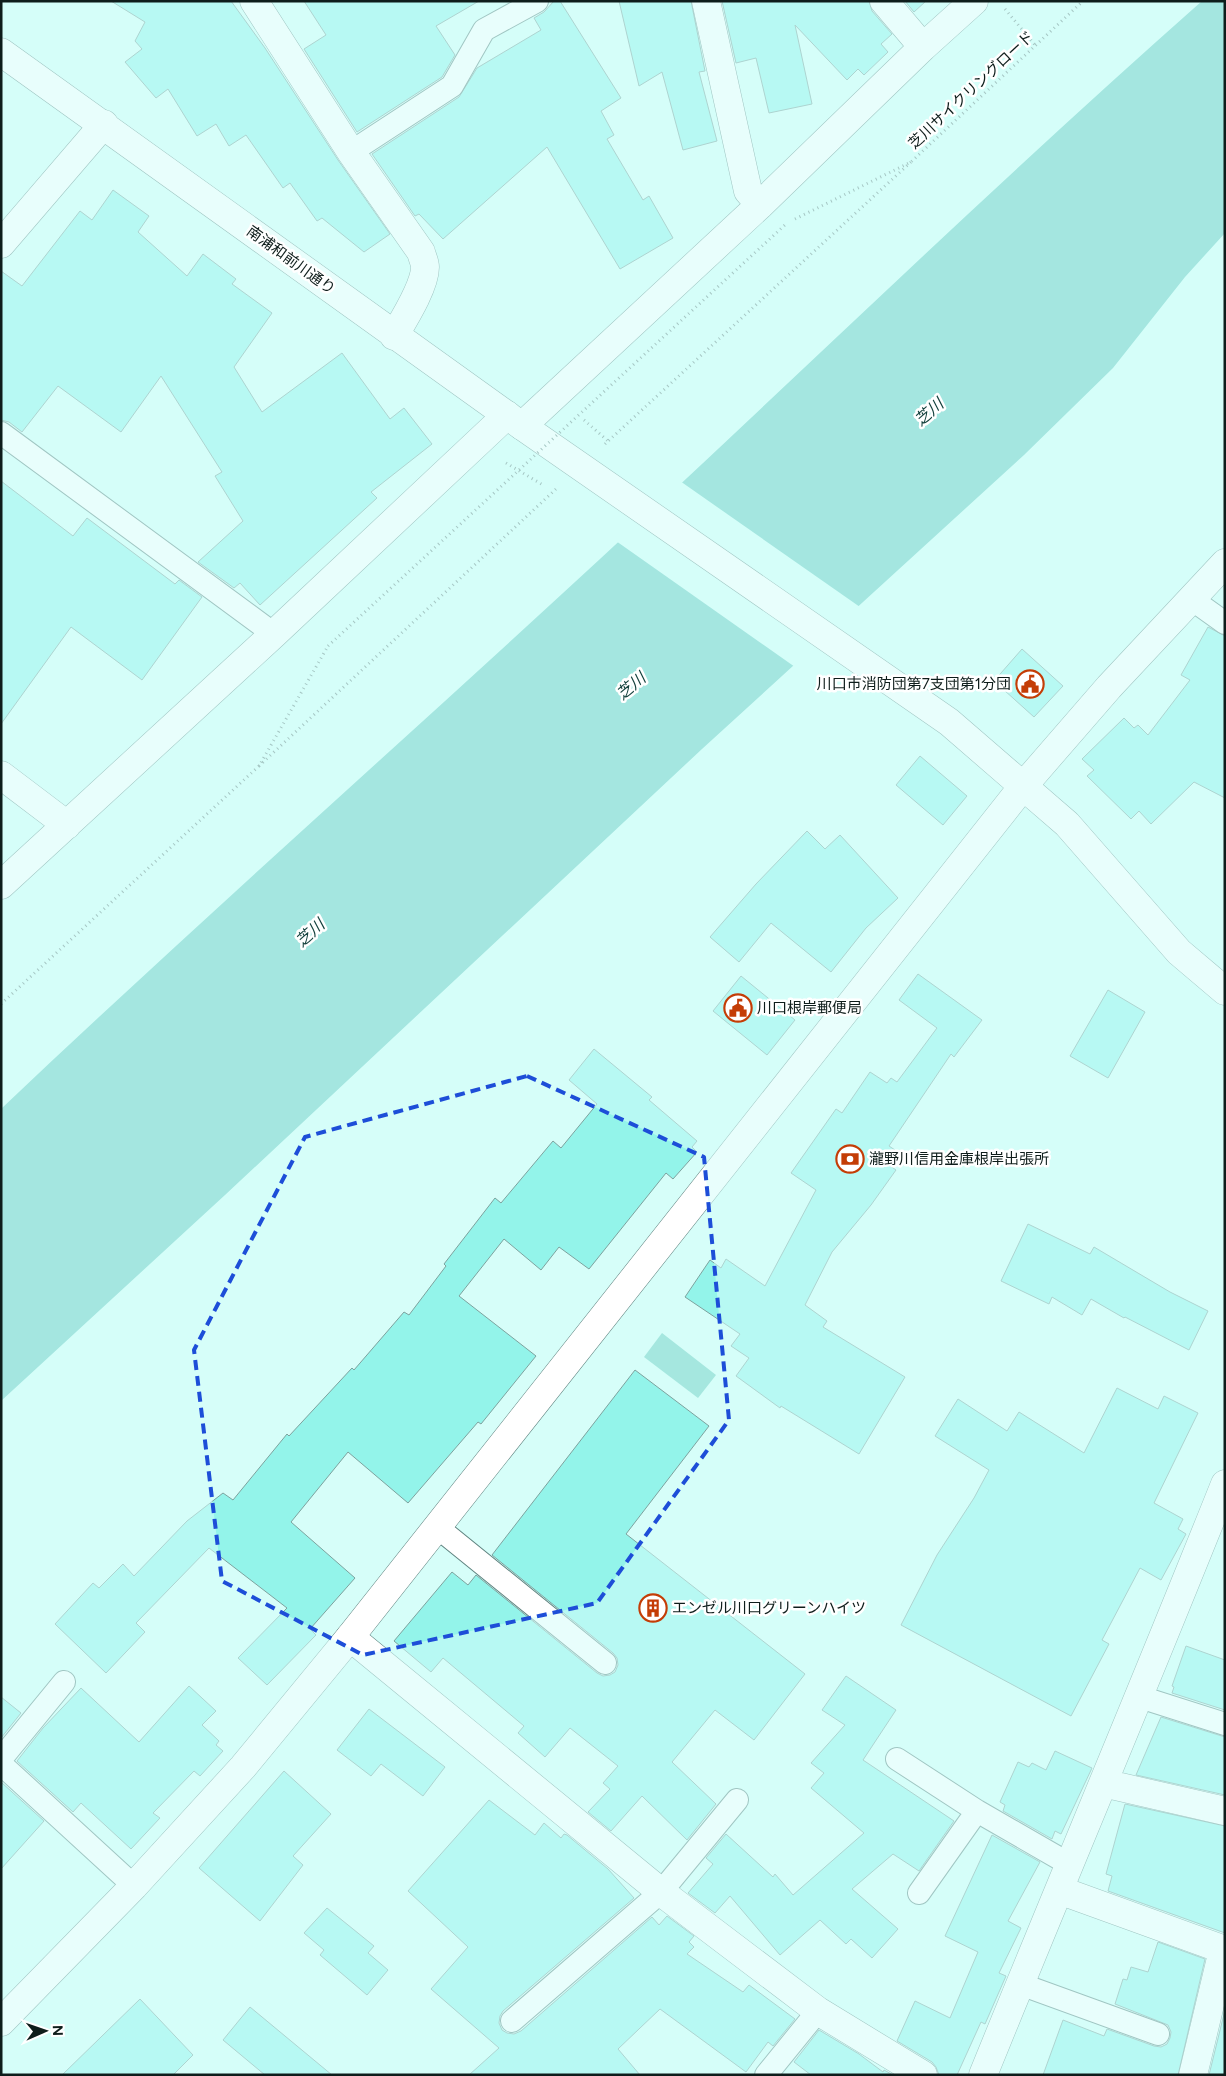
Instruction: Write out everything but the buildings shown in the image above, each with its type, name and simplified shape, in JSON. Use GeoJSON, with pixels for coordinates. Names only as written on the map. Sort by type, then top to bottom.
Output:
{"type":"FeatureCollection","features":[{"type":"Feature","properties":{"kind":"street"},"geometry":{"type":"LineString","coordinates":[[254,1],[352,152],[420,252],[425,266],[423,276],[413,303],[394,336]]}},
{"type":"Feature","properties":{"kind":"street"},"geometry":{"type":"LineString","coordinates":[[706,1],[748,191],[760,206]]}},
{"type":"Feature","properties":{"kind":"street"},"geometry":{"type":"LineString","coordinates":[[884,1],[923,47]]}},
{"type":"Feature","properties":{"kind":"street"},"geometry":{"type":"LineString","coordinates":[[1,885],[274,634],[760,206],[923,47],[974,1]]}},
{"type":"Feature","properties":{"kind":"street","name":"南浦和前川通り"},"geometry":{"type":"LineString","coordinates":[[1,52],[104,124],[394,336],[514,421],[949,722],[1067,824],[1179,952],[1225,991]]}},
{"type":"Feature","properties":{"kind":"street"},"geometry":{"type":"LineString","coordinates":[[1,244],[104,124]]}},
{"type":"Feature","properties":{"kind":"street"},"geometry":{"type":"LineString","coordinates":[[1,2022],[134,1886],[243,1767],[437,1527],[1024,785],[1110,686],[1190,598],[1225,563]]}},
{"type":"Feature","properties":{"kind":"street"},"geometry":{"type":"LineString","coordinates":[[1,775],[67,824]]}},
{"type":"Feature","properties":{"kind":"street"},"geometry":{"type":"LineString","coordinates":[[983,2075],[1069,1864],[1140,1697],[1225,1484]]}},
{"type":"Feature","properties":{"kind":"street"},"geometry":{"type":"LineString","coordinates":[[350,1636],[661,1892],[818,2011],[923,2075]]}},
{"type":"Feature","properties":{"kind":"street"},"geometry":{"type":"LineString","coordinates":[[1104,1783],[1225,1811]]}},
{"type":"Feature","properties":{"kind":"street"},"geometry":{"type":"LineString","coordinates":[[1059,1890],[1224,1950],[1193,2075]]}},
{"type":"Feature","properties":{"kind":"lane"},"geometry":{"type":"LineString","coordinates":[[352,152],[452,86],[484,30],[536,1]]}},
{"type":"Feature","properties":{"kind":"lane"},"geometry":{"type":"LineString","coordinates":[[1,433],[274,634]]}},
{"type":"Feature","properties":{"kind":"lane"},"geometry":{"type":"LineString","coordinates":[[1190,598],[1225,623]]}},
{"type":"Feature","properties":{"kind":"lane"},"geometry":{"type":"LineString","coordinates":[[437,1527],[605,1663]]}},
{"type":"Feature","properties":{"kind":"lane"},"geometry":{"type":"LineString","coordinates":[[1,1760],[64,1682]]}},
{"type":"Feature","properties":{"kind":"lane"},"geometry":{"type":"LineString","coordinates":[[1140,1697],[1225,1724]]}},
{"type":"Feature","properties":{"kind":"lane"},"geometry":{"type":"LineString","coordinates":[[897,1759],[976,1811],[1069,1864]]}},
{"type":"Feature","properties":{"kind":"lane"},"geometry":{"type":"LineString","coordinates":[[1,1764],[134,1886]]}},
{"type":"Feature","properties":{"kind":"lane"},"geometry":{"type":"LineString","coordinates":[[512,2021],[661,1892],[737,1800]]}},
{"type":"Feature","properties":{"kind":"lane"},"geometry":{"type":"LineString","coordinates":[[919,1893],[976,1811]]}},
{"type":"Feature","properties":{"kind":"lane"},"geometry":{"type":"LineString","coordinates":[[1020,1984],[1158,2034]]}},
{"type":"Feature","properties":{"kind":"lane"},"geometry":{"type":"LineString","coordinates":[[766,2075],[818,2011]]}},
{"type":"Feature","properties":{"kind":"path","name":"芝川サイクリングロード"},"geometry":{"type":"LineString","coordinates":[[259,766],[328,646],[786,224],[912,162],[1083,1]]}},
{"type":"Feature","properties":{"kind":"path"},"geometry":{"type":"LineString","coordinates":[[1004,8],[1035,45]]}},
{"type":"Feature","properties":{"kind":"path"},"geometry":{"type":"LineString","coordinates":[[1,1004],[912,162]]}},
{"type":"Feature","properties":{"kind":"path"},"geometry":{"type":"LineString","coordinates":[[584,420],[608,441]]}},
{"type":"Feature","properties":{"kind":"path"},"geometry":{"type":"LineString","coordinates":[[501,460],[554,491]]}},
{"type":"Feature","properties":{"kind":"highlighted area"},"geometry":{"type":"Polygon","coordinates":[[[527,1076],[704,1157],[729,1420],[597,1603],[363,1655],[222,1581],[194,1350],[305,1137],[527,1076]]]}},
{"type":"Feature","properties":{"kind":"shaded area"},"geometry":{"type":"Polygon","coordinates":[[[662,1333],[716,1375],[698,1398],[644,1357],[662,1333]]]}},
{"type":"Feature","properties":{"kind":"water","name":"芝川"},"geometry":{"type":"Polygon","coordinates":[[[1202,1],[1225,1],[1225,233],[1185,277],[1113,368],[1024,455],[702,749],[225,1195],[1,1401],[1,1109],[150,970],[600,559],[1050,138],[1202,1]]]}},
{"type":"Feature","properties":{"kind":"pier"},"geometry":{"type":"Polygon","coordinates":[[[680,481],[860,607],[795,667],[616,541],[680,481]]]}},
{"type":"Feature","properties":{"kind":"place","name":"川口市消防団第7支団第1分団"},"geometry":{"type":"Point","coordinates":[1030,684]}},
{"type":"Feature","properties":{"kind":"place","name":"川口根岸郵便局"},"geometry":{"type":"Point","coordinates":[738,1008]}},
{"type":"Feature","properties":{"kind":"place","name":"瀧野川信用金庫根岸出張所"},"geometry":{"type":"Point","coordinates":[850,1159]}},
{"type":"Feature","properties":{"kind":"place","name":"エンゼル川口グリーンハイツ"},"geometry":{"type":"Point","coordinates":[653,1608]}}]}
